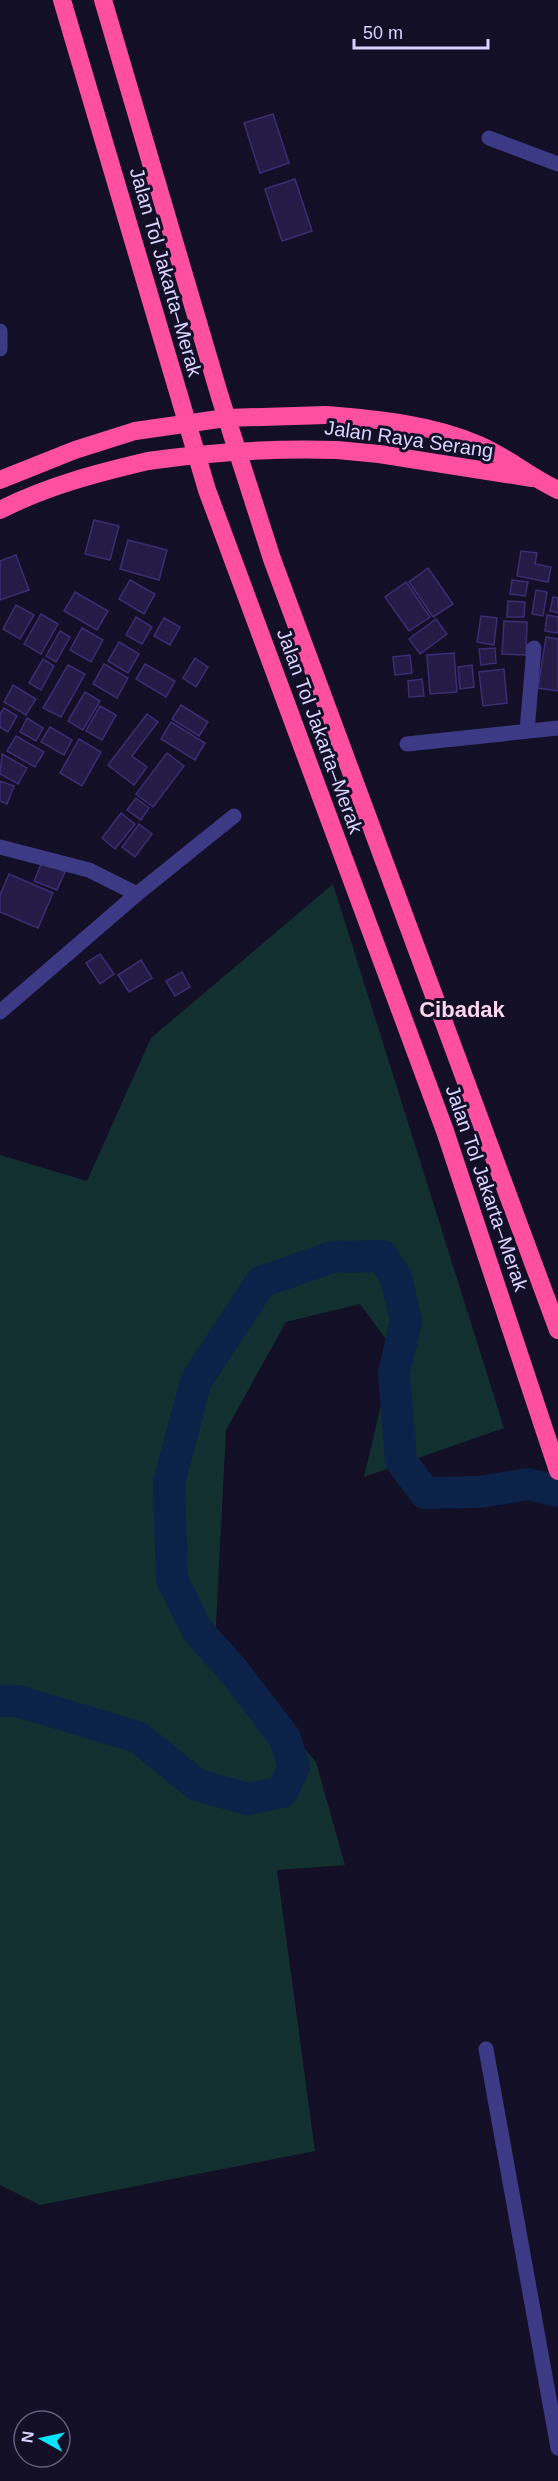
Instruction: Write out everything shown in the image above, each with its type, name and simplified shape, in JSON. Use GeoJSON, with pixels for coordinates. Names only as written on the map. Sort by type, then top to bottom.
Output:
{"type":"FeatureCollection","features":[{"type":"Feature","properties":{"kind":"highway","name":"Jalan Tol Jakarta–Merak"},"geometry":{"type":"LineString","coordinates":[[62,0],[207,490],[445,1131],[558,1471]]}},
{"type":"Feature","properties":{"kind":"highway","name":"Jalan Tol Jakarta–Merak"},"geometry":{"type":"LineString","coordinates":[[103,0],[220,397],[272,559],[558,1330]]}},
{"type":"Feature","properties":{"kind":"highway","name":"Jalan Raya Serang"},"geometry":{"type":"LineString","coordinates":[[0,480],[75,450],[135,431],[226,418],[326,415],[364,418],[425,429],[477,444],[507,459],[533,478],[558,490]]}},
{"type":"Feature","properties":{"kind":"highway","name":"Jalan Raya Serang"},"geometry":{"type":"LineString","coordinates":[[0,510],[25,497],[83,477],[148,461],[185,455],[289,448],[379,454],[533,478]]}},
{"type":"Feature","properties":{"kind":"street"},"geometry":{"type":"LineString","coordinates":[[489,138],[558,164]]}},
{"type":"Feature","properties":{"kind":"street"},"geometry":{"type":"LineString","coordinates":[[0,331],[0,349]]}},
{"type":"Feature","properties":{"kind":"street"},"geometry":{"type":"LineString","coordinates":[[526,731],[534,648]]}},
{"type":"Feature","properties":{"kind":"street"},"geometry":{"type":"LineString","coordinates":[[407,744],[558,728]]}},
{"type":"Feature","properties":{"kind":"street"},"geometry":{"type":"LineString","coordinates":[[0,1012],[137,894],[234,816]]}},
{"type":"Feature","properties":{"kind":"street"},"geometry":{"type":"LineString","coordinates":[[0,847],[89,870],[137,894]]}},
{"type":"Feature","properties":{"kind":"street"},"geometry":{"type":"LineString","coordinates":[[486,2049],[558,2448]]}},
{"type":"Feature","properties":{"kind":"green space"},"geometry":{"type":"Polygon","coordinates":[[[333,884],[504,1428],[364,1477],[394,1350],[360,1304],[286,1322],[226,1430],[215,1644],[316,1762],[345,1865],[277,1870],[315,2151],[40,2205],[0,2185],[0,1155],[87,1181],[151,1038],[333,884]]]}},
{"type":"Feature","properties":{"kind":"building"},"geometry":{"type":"Polygon","coordinates":[[[273,114],[289,163],[260,173],[244,123],[273,114]]]}},
{"type":"Feature","properties":{"kind":"building"},"geometry":{"type":"Polygon","coordinates":[[[295,179],[312,231],[282,241],[265,189],[295,179]]]}},
{"type":"Feature","properties":{"kind":"building"},"geometry":{"type":"Polygon","coordinates":[[[94,520],[119,526],[110,560],[85,554],[94,520]]]}},
{"type":"Feature","properties":{"kind":"building"},"geometry":{"type":"Polygon","coordinates":[[[128,540],[167,550],[159,580],[120,569],[128,540]]]}},
{"type":"Feature","properties":{"kind":"building"},"geometry":{"type":"Polygon","coordinates":[[[521,551],[537,553],[535,564],[551,567],[548,582],[517,576],[521,551]]]}},
{"type":"Feature","properties":{"kind":"building"},"geometry":{"type":"Polygon","coordinates":[[[16,555],[29,590],[0,600],[0,561],[16,555]]]}},
{"type":"Feature","properties":{"kind":"building"},"geometry":{"type":"Polygon","coordinates":[[[428,568],[453,604],[433,617],[409,582],[428,568]]]}},
{"type":"Feature","properties":{"kind":"building"},"geometry":{"type":"Polygon","coordinates":[[[130,580],[155,594],[144,614],[119,599],[130,580]]]}},
{"type":"Feature","properties":{"kind":"building"},"geometry":{"type":"Polygon","coordinates":[[[512,580],[528,582],[525,596],[510,594],[512,580]]]}},
{"type":"Feature","properties":{"kind":"building"},"geometry":{"type":"Polygon","coordinates":[[[406,582],[430,617],[409,631],[385,597],[406,582]]]}},
{"type":"Feature","properties":{"kind":"building"},"geometry":{"type":"Polygon","coordinates":[[[536,590],[547,592],[543,616],[532,614],[536,590]]]}},
{"type":"Feature","properties":{"kind":"building"},"geometry":{"type":"Polygon","coordinates":[[[75,592],[108,611],[97,630],[64,611],[75,592]]]}},
{"type":"Feature","properties":{"kind":"building"},"geometry":{"type":"Polygon","coordinates":[[[553,597],[558,598],[558,613],[550,611],[553,597]]]}},
{"type":"Feature","properties":{"kind":"building"},"geometry":{"type":"Polygon","coordinates":[[[508,601],[525,602],[524,617],[507,617],[508,601]]]}},
{"type":"Feature","properties":{"kind":"building"},"geometry":{"type":"Polygon","coordinates":[[[16,605],[34,615],[20,639],[3,629],[16,605]]]}},
{"type":"Feature","properties":{"kind":"building"},"geometry":{"type":"Polygon","coordinates":[[[41,614],[58,624],[41,654],[24,644],[41,614]]]}},
{"type":"Feature","properties":{"kind":"building"},"geometry":{"type":"Polygon","coordinates":[[[547,615],[558,617],[558,633],[545,631],[547,615]]]}},
{"type":"Feature","properties":{"kind":"building"},"geometry":{"type":"Polygon","coordinates":[[[481,616],[497,618],[494,645],[477,642],[481,616]]]}},
{"type":"Feature","properties":{"kind":"building"},"geometry":{"type":"Polygon","coordinates":[[[136,617],[152,627],[142,644],[126,635],[136,617]]]}},
{"type":"Feature","properties":{"kind":"building"},"geometry":{"type":"Polygon","coordinates":[[[164,618],[180,627],[170,645],[154,636],[164,618]]]}},
{"type":"Feature","properties":{"kind":"building"},"geometry":{"type":"Polygon","coordinates":[[[436,619],[447,634],[420,654],[409,639],[436,619]]]}},
{"type":"Feature","properties":{"kind":"building"},"geometry":{"type":"Polygon","coordinates":[[[504,621],[527,622],[526,655],[502,654],[504,621]]]}},
{"type":"Feature","properties":{"kind":"building"},"geometry":{"type":"Polygon","coordinates":[[[82,628],[103,640],[91,662],[70,650],[82,628]]]}},
{"type":"Feature","properties":{"kind":"building"},"geometry":{"type":"Polygon","coordinates":[[[60,631],[70,637],[56,662],[46,656],[60,631]]]}},
{"type":"Feature","properties":{"kind":"building"},"geometry":{"type":"Polygon","coordinates":[[[546,637],[558,639],[558,691],[538,688],[546,637]]]}},
{"type":"Feature","properties":{"kind":"building"},"geometry":{"type":"Polygon","coordinates":[[[119,642],[139,654],[128,673],[108,661],[119,642]]]}},
{"type":"Feature","properties":{"kind":"building"},"geometry":{"type":"Polygon","coordinates":[[[495,648],[496,663],[481,665],[479,649],[495,648]]]}},
{"type":"Feature","properties":{"kind":"building"},"geometry":{"type":"Polygon","coordinates":[[[454,653],[457,692],[430,694],[427,655],[454,653]]]}},
{"type":"Feature","properties":{"kind":"building"},"geometry":{"type":"Polygon","coordinates":[[[410,655],[412,673],[395,675],[393,657],[410,655]]]}},
{"type":"Feature","properties":{"kind":"building"},"geometry":{"type":"Polygon","coordinates":[[[195,658],[208,667],[196,687],[183,678],[195,658]]]}},
{"type":"Feature","properties":{"kind":"building"},"geometry":{"type":"Polygon","coordinates":[[[43,659],[54,666],[41,690],[29,683],[43,659]]]}},
{"type":"Feature","properties":{"kind":"building"},"geometry":{"type":"Polygon","coordinates":[[[104,664],[128,678],[117,698],[93,684],[104,664]]]}},
{"type":"Feature","properties":{"kind":"building"},"geometry":{"type":"Polygon","coordinates":[[[145,664],[175,681],[166,697],[136,679],[145,664]]]}},
{"type":"Feature","properties":{"kind":"building"},"geometry":{"type":"Polygon","coordinates":[[[68,665],[85,674],[61,717],[43,708],[68,665]]]}},
{"type":"Feature","properties":{"kind":"building"},"geometry":{"type":"Polygon","coordinates":[[[472,665],[474,687],[460,689],[458,667],[472,665]]]}},
{"type":"Feature","properties":{"kind":"building"},"geometry":{"type":"Polygon","coordinates":[[[504,669],[507,703],[483,706],[479,672],[504,669]]]}},
{"type":"Feature","properties":{"kind":"building"},"geometry":{"type":"Polygon","coordinates":[[[422,679],[424,696],[409,697],[408,681],[422,679]]]}},
{"type":"Feature","properties":{"kind":"building"},"geometry":{"type":"Polygon","coordinates":[[[13,685],[36,699],[26,715],[4,702],[13,685]]]}},
{"type":"Feature","properties":{"kind":"building"},"geometry":{"type":"Polygon","coordinates":[[[85,692],[100,701],[83,730],[68,721],[85,692]]]}},
{"type":"Feature","properties":{"kind":"building"},"geometry":{"type":"Polygon","coordinates":[[[181,705],[208,722],[199,736],[172,719],[181,705]]]}},
{"type":"Feature","properties":{"kind":"building"},"geometry":{"type":"Polygon","coordinates":[[[100,706],[116,715],[102,740],[86,731],[100,706]]]}},
{"type":"Feature","properties":{"kind":"building"},"geometry":{"type":"Polygon","coordinates":[[[4,708],[17,716],[8,732],[0,727],[0,714],[4,708]]]}},
{"type":"Feature","properties":{"kind":"building"},"geometry":{"type":"Polygon","coordinates":[[[147,714],[158,722],[132,756],[147,767],[134,785],[108,765],[147,714]]]}},
{"type":"Feature","properties":{"kind":"building"},"geometry":{"type":"Polygon","coordinates":[[[27,718],[43,728],[36,741],[20,732],[27,718]]]}},
{"type":"Feature","properties":{"kind":"building"},"geometry":{"type":"Polygon","coordinates":[[[171,722],[205,743],[195,760],[161,739],[171,722]]]}},
{"type":"Feature","properties":{"kind":"building"},"geometry":{"type":"Polygon","coordinates":[[[50,727],[72,740],[64,755],[41,742],[50,727]]]}},
{"type":"Feature","properties":{"kind":"building"},"geometry":{"type":"Polygon","coordinates":[[[16,736],[44,752],[35,767],[7,751],[16,736]]]}},
{"type":"Feature","properties":{"kind":"building"},"geometry":{"type":"Polygon","coordinates":[[[79,739],[101,752],[82,786],[60,773],[79,739]]]}},
{"type":"Feature","properties":{"kind":"building"},"geometry":{"type":"Polygon","coordinates":[[[167,753],[184,766],[153,807],[136,794],[167,753]]]}},
{"type":"Feature","properties":{"kind":"building"},"geometry":{"type":"Polygon","coordinates":[[[2,754],[27,768],[18,784],[0,774],[2,754]]]}},
{"type":"Feature","properties":{"kind":"building"},"geometry":{"type":"Polygon","coordinates":[[[0,781],[14,786],[7,804],[0,801],[0,781]]]}},
{"type":"Feature","properties":{"kind":"building"},"geometry":{"type":"Polygon","coordinates":[[[136,798],[149,808],[141,820],[127,810],[136,798]]]}},
{"type":"Feature","properties":{"kind":"building"},"geometry":{"type":"Polygon","coordinates":[[[121,813],[135,824],[115,849],[102,838],[121,813]]]}},
{"type":"Feature","properties":{"kind":"building"},"geometry":{"type":"Polygon","coordinates":[[[139,824],[152,834],[135,857],[122,847],[139,824]]]}},
{"type":"Feature","properties":{"kind":"building"},"geometry":{"type":"Polygon","coordinates":[[[42,862],[65,872],[57,890],[34,881],[42,862]]]}},
{"type":"Feature","properties":{"kind":"building"},"geometry":{"type":"Polygon","coordinates":[[[9,874],[53,893],[38,928],[0,912],[0,895],[9,874]]]}},
{"type":"Feature","properties":{"kind":"building"},"geometry":{"type":"Polygon","coordinates":[[[100,954],[114,974],[100,984],[86,963],[100,954]]]}},
{"type":"Feature","properties":{"kind":"building"},"geometry":{"type":"Polygon","coordinates":[[[141,960],[152,978],[129,992],[118,975],[141,960]]]}},
{"type":"Feature","properties":{"kind":"building"},"geometry":{"type":"Polygon","coordinates":[[[182,972],[190,987],[175,996],[166,981],[182,972]]]}},
{"type":"Feature","properties":{"kind":"waterway"},"geometry":{"type":"LineString","coordinates":[[0,1701],[17,1701],[138,1737],[197,1785],[248,1799],[282,1792],[294,1767],[285,1738],[232,1669],[197,1630],[172,1579],[169,1483],[196,1381],[261,1282],[332,1257],[382,1256],[396,1277],[406,1321],[394,1373],[401,1461],[425,1493],[480,1492],[528,1484],[558,1491]]}},
{"type":"Feature","properties":{"kind":"district","name":"Cibadak"},"geometry":{"type":"Point","coordinates":[462,1009]}}]}
